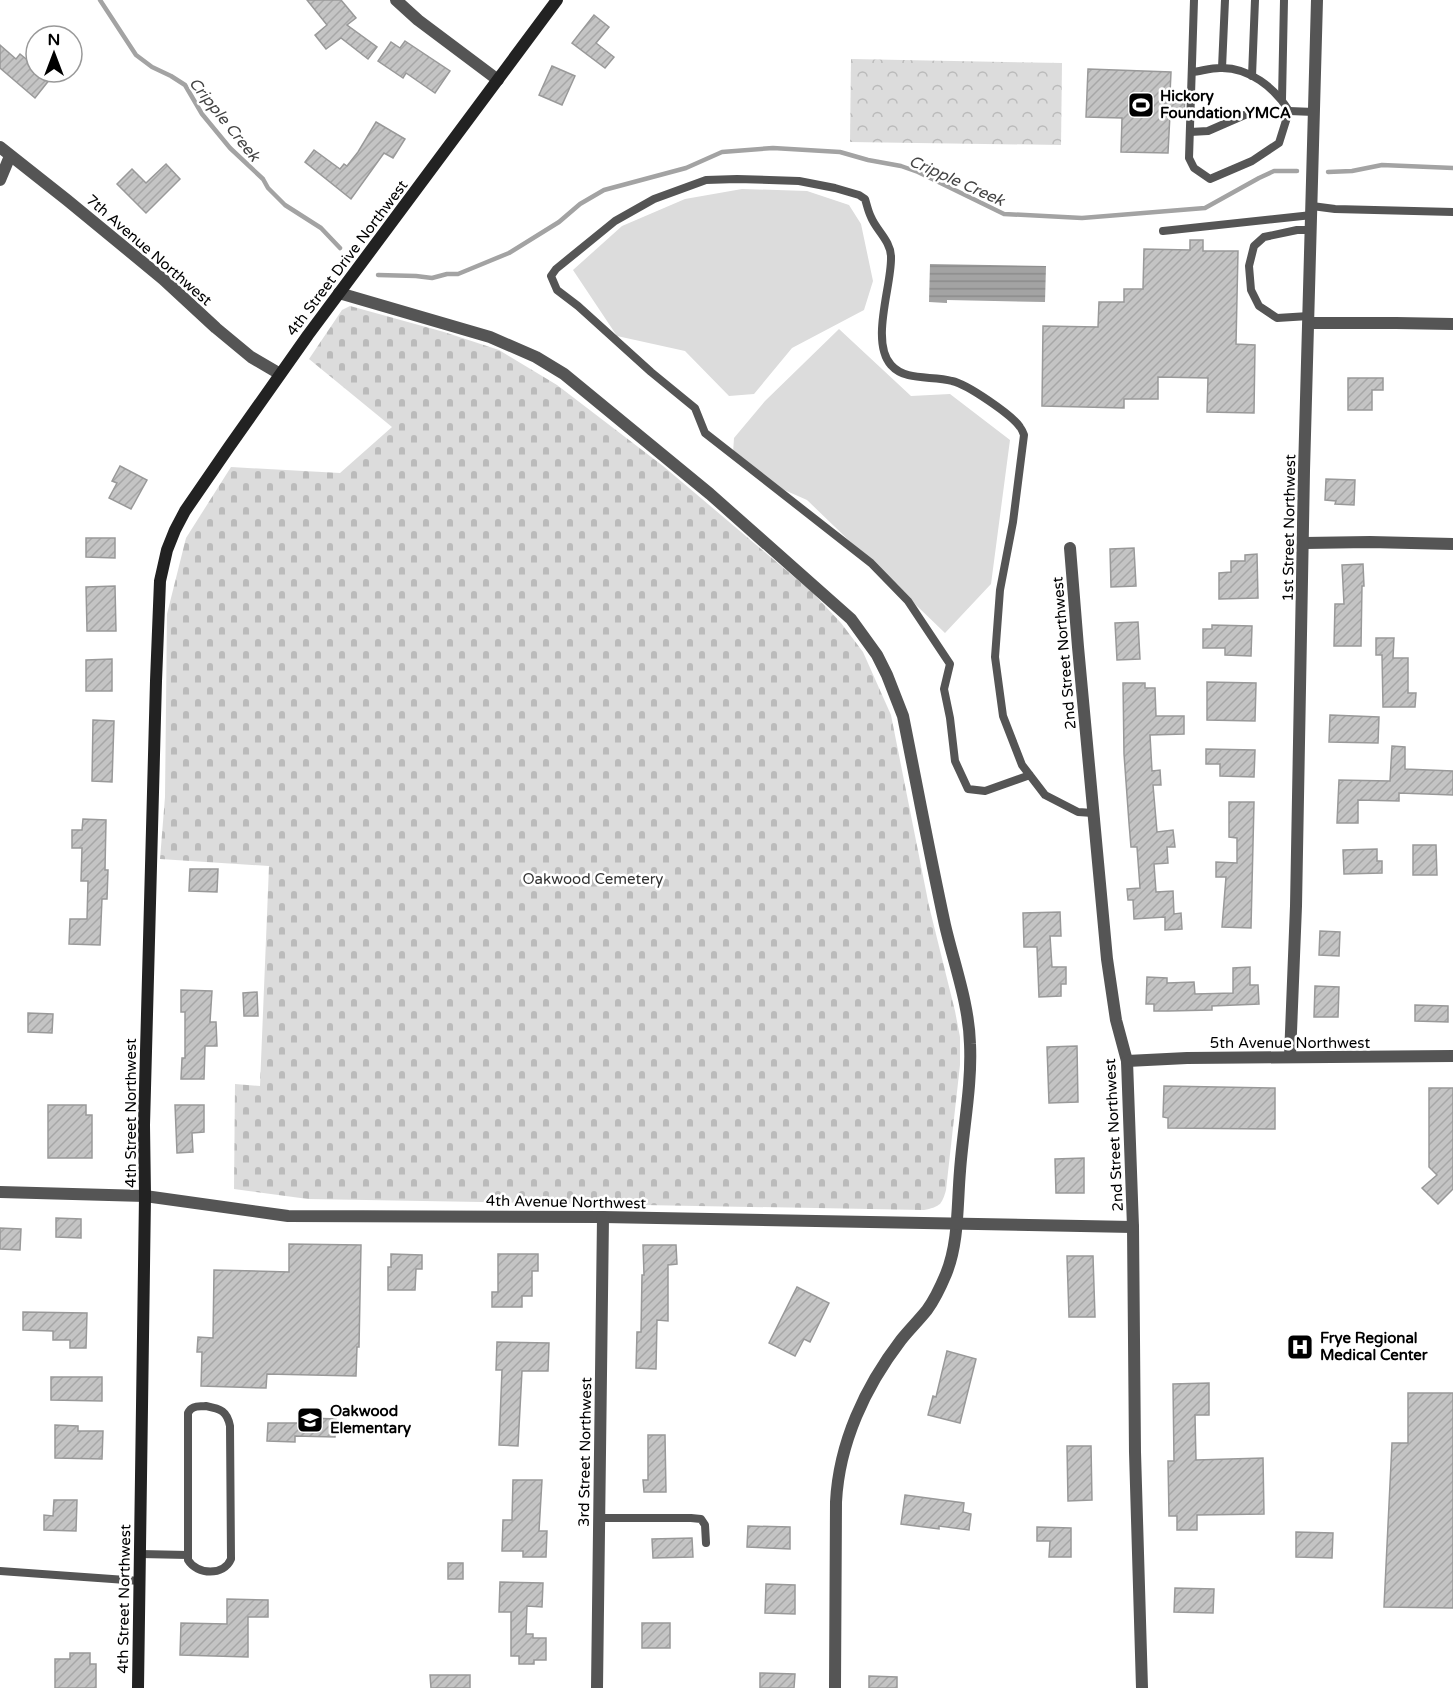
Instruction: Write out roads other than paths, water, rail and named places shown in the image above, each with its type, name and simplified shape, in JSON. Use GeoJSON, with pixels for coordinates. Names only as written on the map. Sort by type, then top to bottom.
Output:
{"type":"FeatureCollection","features":[{"type":"Feature","properties":{"kind":"main road","name":"4th Street Drive Northwest"},"geometry":{"type":"LineString","coordinates":[[171,539],[185,511],[280,374],[557,0]]}},
{"type":"Feature","properties":{"kind":"main road","name":"4th Street Northwest"},"geometry":{"type":"LineString","coordinates":[[138,1688],[144,1125],[156,681],[160,581],[171,539]]}},
{"type":"Feature","properties":{"kind":"street"},"geometry":{"type":"LineString","coordinates":[[396,0],[418,20],[498,80]]}},
{"type":"Feature","properties":{"kind":"street","name":"1st Street Northwest"},"geometry":{"type":"LineString","coordinates":[[1290,1058],[1296,906],[1317,0]]}},
{"type":"Feature","properties":{"kind":"street"},"geometry":{"type":"LineString","coordinates":[[0,180],[5,151]]}},
{"type":"Feature","properties":{"kind":"street","name":"7th Avenue Northwest"},"geometry":{"type":"LineString","coordinates":[[5,151],[154,272],[251,357],[280,374]]}},
{"type":"Feature","properties":{"kind":"street"},"geometry":{"type":"LineString","coordinates":[[339,293],[505,343],[536,357],[564,374],[669,459],[851,619],[877,655],[892,685],[903,716],[935,878],[966,1011],[970,1042],[970,1068],[956,1236],[946,1274],[933,1300],[885,1363],[864,1400],[841,1458],[836,1502],[836,1688]]}},
{"type":"Feature","properties":{"kind":"street"},"geometry":{"type":"LineString","coordinates":[[1309,320],[1453,324]]}},
{"type":"Feature","properties":{"kind":"street"},"geometry":{"type":"LineString","coordinates":[[1304,543],[1453,544]]}},
{"type":"Feature","properties":{"kind":"street","name":"2nd Street Northwest"},"geometry":{"type":"LineString","coordinates":[[1070,548],[1109,969],[1116,1020],[1127,1061],[1133,1227],[1142,1688]]}},
{"type":"Feature","properties":{"kind":"street","name":"5th Avenue Northwest"},"geometry":{"type":"LineString","coordinates":[[1127,1061],[1187,1058],[1453,1056]]}},
{"type":"Feature","properties":{"kind":"street","name":"4th Avenue Northwest"},"geometry":{"type":"LineString","coordinates":[[0,1192],[145,1196],[288,1216],[603,1217],[1133,1227]]}},
{"type":"Feature","properties":{"kind":"street","name":"3rd Street Northwest"},"geometry":{"type":"LineString","coordinates":[[597,1688],[603,1217]]}},
{"type":"Feature","properties":{"kind":"lane"},"geometry":{"type":"LineString","coordinates":[[1192,72],[1222,68],[1246,72],[1263,83],[1282,99],[1289,111],[1279,143],[1252,160],[1210,179],[1194,168],[1189,158],[1194,0]]}},
{"type":"Feature","properties":{"kind":"lane"},"geometry":{"type":"LineString","coordinates":[[1222,68],[1224,0]]}},
{"type":"Feature","properties":{"kind":"lane"},"geometry":{"type":"LineString","coordinates":[[1252,76],[1255,0]]}},
{"type":"Feature","properties":{"kind":"lane"},"geometry":{"type":"LineString","coordinates":[[1282,99],[1284,0]]}},
{"type":"Feature","properties":{"kind":"lane"},"geometry":{"type":"LineString","coordinates":[[1289,111],[1314,112]]}},
{"type":"Feature","properties":{"kind":"lane"},"geometry":{"type":"LineString","coordinates":[[1190,132],[1208,131],[1247,114]]}},
{"type":"Feature","properties":{"kind":"lane"},"geometry":{"type":"LineString","coordinates":[[1030,775],[985,791],[968,789],[955,761],[944,689],[950,664],[908,601],[871,563],[705,433],[694,408],[578,306],[556,290],[551,276],[556,269],[615,221],[654,199],[706,180],[799,181],[835,188],[865,199],[870,216],[888,243],[892,255],[882,331],[884,353],[891,366],[915,377],[951,380],[964,385],[1011,417],[1024,435],[1013,522],[1000,590],[995,657],[1003,716],[1022,765],[1030,775],[1045,795],[1078,812],[1094,813]]}},
{"type":"Feature","properties":{"kind":"lane"},"geometry":{"type":"LineString","coordinates":[[1163,231],[1312,211],[1453,212]]}},
{"type":"Feature","properties":{"kind":"lane"},"geometry":{"type":"LineString","coordinates":[[1309,320],[1277,318],[1259,306],[1251,290],[1249,266],[1254,246],[1264,237],[1297,230],[1311,230]]}},
{"type":"Feature","properties":{"kind":"lane"},"geometry":{"type":"LineString","coordinates":[[206,1406],[224,1412],[230,1426],[231,1559],[229,1565],[220,1571],[205,1571],[190,1564],[188,1555],[188,1413],[194,1407],[206,1406]]}},
{"type":"Feature","properties":{"kind":"lane"},"geometry":{"type":"LineString","coordinates":[[599,1518],[691,1518],[701,1520],[705,1525],[706,1543]]}},
{"type":"Feature","properties":{"kind":"lane"},"geometry":{"type":"LineString","coordinates":[[140,1554],[188,1555]]}},
{"type":"Feature","properties":{"kind":"lane"},"geometry":{"type":"LineString","coordinates":[[0,1571],[140,1581]]}},
{"type":"Feature","properties":{"kind":"waterway","name":"Cripple Creek"},"geometry":{"type":"LineString","coordinates":[[100,0],[136,55],[152,67],[185,85],[202,114],[230,148],[263,179],[268,188],[285,205],[321,228],[340,248]]}},
{"type":"Feature","properties":{"kind":"waterway","name":"Cripple Creek"},"geometry":{"type":"LineString","coordinates":[[378,275],[432,278],[458,274],[509,253],[604,190],[686,168],[722,152],[773,148],[840,152],[918,172],[1004,214],[1082,218],[1205,208],[1274,171],[1297,171]]}},
{"type":"Feature","properties":{"kind":"waterway","name":"Cripple Creek"},"geometry":{"type":"LineString","coordinates":[[1328,172],[1352,171],[1382,165],[1453,168]]}},
{"type":"Feature","properties":{"kind":"place","name":"Hickory Foundation YMCA"},"geometry":{"type":"Point","coordinates":[1141,105]}},
{"type":"Feature","properties":{"kind":"place","name":"Frye Regional Medical Center"},"geometry":{"type":"Point","coordinates":[1300,1347]}},
{"type":"Feature","properties":{"kind":"place","name":"Oakwood Elementary"},"geometry":{"type":"Point","coordinates":[310,1420]}},
{"type":"Feature","properties":{"kind":"park label","name":"Oakwood Cemetery"},"geometry":{"type":"Point","coordinates":[593,879]}}]}
